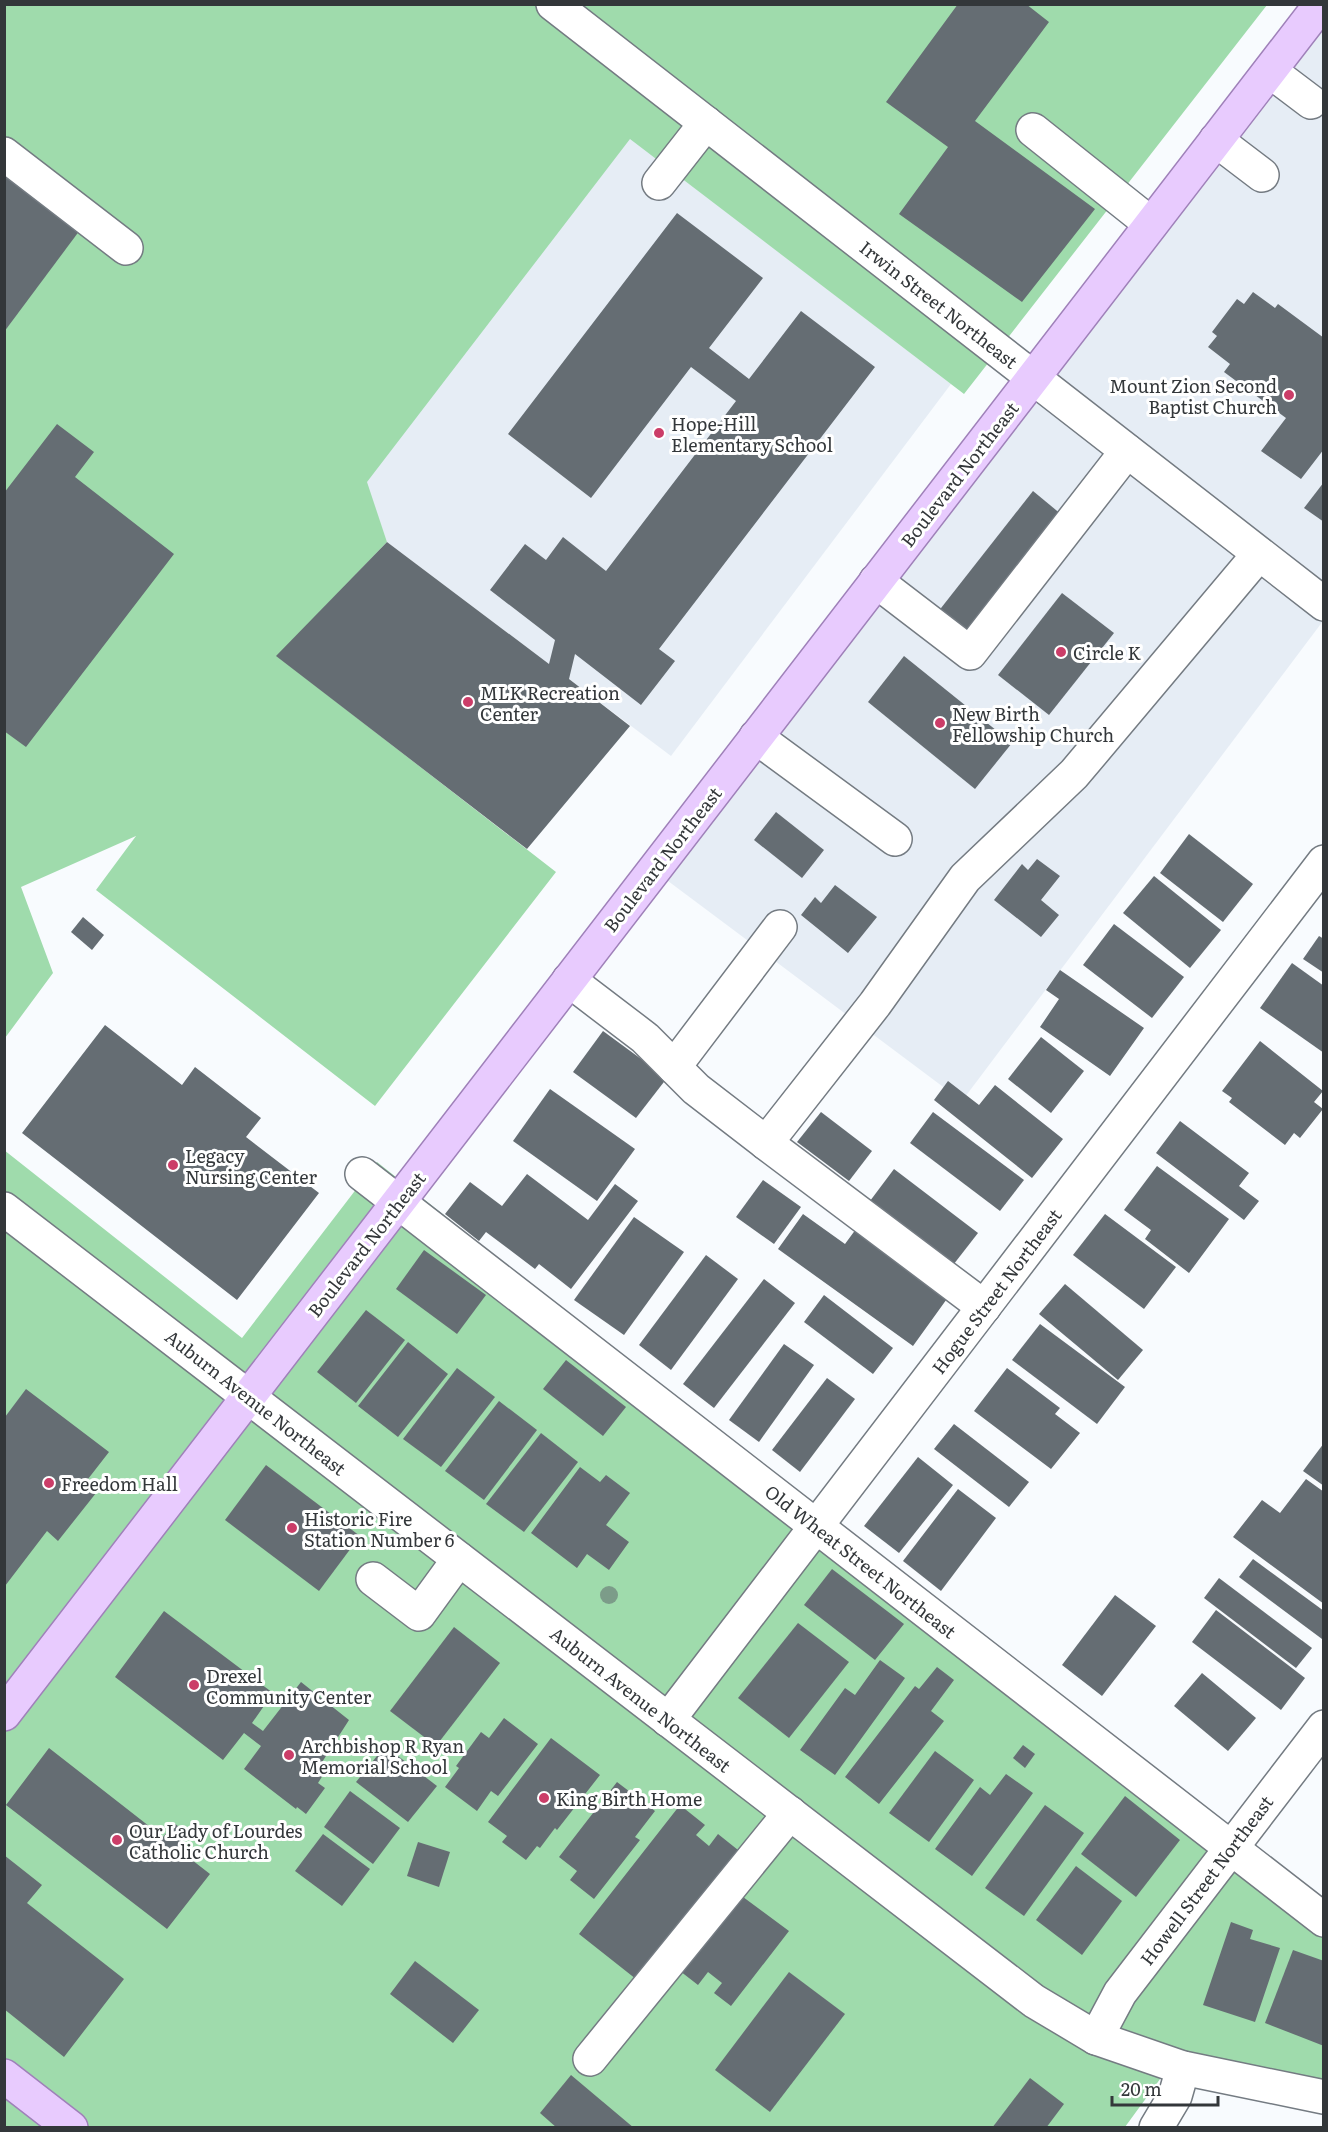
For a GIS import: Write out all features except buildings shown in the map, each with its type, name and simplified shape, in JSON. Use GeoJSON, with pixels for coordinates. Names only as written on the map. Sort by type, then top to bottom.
{"type":"FeatureCollection","features":[{"type":"Feature","properties":{"kind":"main road","name":"Boulevard Northeast"},"geometry":{"type":"LineString","coordinates":[[4,1714],[1321,4]]}},
{"type":"Feature","properties":{"kind":"main road"},"geometry":{"type":"LineString","coordinates":[[4,2076],[71,2127]]}},
{"type":"Feature","properties":{"kind":"street","name":"Irwin Street Northeast"},"geometry":{"type":"LineString","coordinates":[[553,4],[1323,604]]}},
{"type":"Feature","properties":{"kind":"street"},"geometry":{"type":"LineString","coordinates":[[1270,70],[1311,102]]}},
{"type":"Feature","properties":{"kind":"street"},"geometry":{"type":"LineString","coordinates":[[659,183],[706,123]]}},
{"type":"Feature","properties":{"kind":"street"},"geometry":{"type":"LineString","coordinates":[[1033,130],[1152,224]]}},
{"type":"Feature","properties":{"kind":"street"},"geometry":{"type":"LineString","coordinates":[[1216,140],[1262,174]]}},
{"type":"Feature","properties":{"kind":"street"},"geometry":{"type":"LineString","coordinates":[[4,154],[126,248]]}},
{"type":"Feature","properties":{"kind":"street"},"geometry":{"type":"LineString","coordinates":[[876,581],[970,653],[1127,451]]}},
{"type":"Feature","properties":{"kind":"street"},"geometry":{"type":"LineString","coordinates":[[766,1143],[875,1004],[965,878],[1074,774],[1259,554]]}},
{"type":"Feature","properties":{"kind":"street"},"geometry":{"type":"LineString","coordinates":[[756,737],[895,839]]}},
{"type":"Feature","properties":{"kind":"street","name":"Hogue Street Northeast"},"geometry":{"type":"LineString","coordinates":[[669,1720],[1323,862]]}},
{"type":"Feature","properties":{"kind":"street"},"geometry":{"type":"LineString","coordinates":[[674,1067],[780,927]]}},
{"type":"Feature","properties":{"kind":"street"},"geometry":{"type":"LineString","coordinates":[[569,980],[645,1038],[696,1089],[984,1307]]}},
{"type":"Feature","properties":{"kind":"street","name":"Old Wheat Street Northeast"},"geometry":{"type":"LineString","coordinates":[[362,1174],[1323,1920]]}},
{"type":"Feature","properties":{"kind":"street","name":"Auburn Avenue Northeast"},"geometry":{"type":"LineString","coordinates":[[4,1209],[1034,2001],[1096,2038],[1183,2068],[1323,2097]]}},
{"type":"Feature","properties":{"kind":"street"},"geometry":{"type":"LineString","coordinates":[[373,1579],[419,1614],[459,1559]]}},
{"type":"Feature","properties":{"kind":"street","name":"Howell Street Northeast"},"geometry":{"type":"LineString","coordinates":[[1096,2038],[1120,1993],[1323,1727]]}},
{"type":"Feature","properties":{"kind":"street"},"geometry":{"type":"LineString","coordinates":[[590,2059],[790,1814]]}},
{"type":"Feature","properties":{"kind":"street"},"geometry":{"type":"LineString","coordinates":[[1156,2127],[1175,2096],[1183,2068]]}},
{"type":"Feature","properties":{"kind":"shaded area"},"geometry":{"type":"Polygon","coordinates":[[[1323,5],[1323,621],[962,1101],[656,872],[1323,5]]]}},
{"type":"Feature","properties":{"kind":"shaded area","name":"Hope-Hill Elementary School"},"geometry":{"type":"Polygon","coordinates":[[[630,138],[951,384],[671,756],[387,542],[366,482],[630,138]]]}},
{"type":"Feature","properties":{"kind":"green space"},"geometry":{"type":"Polygon","coordinates":[[[5,5],[1267,5],[964,394],[630,139],[367,482],[387,542],[277,656],[556,872],[375,1106],[96,890],[136,836],[21,887],[53,973],[5,1038],[5,5]]]}},
{"type":"Feature","properties":{"kind":"green space"},"geometry":{"type":"Polygon","coordinates":[[[4,1150],[242,1338],[377,1162],[1323,1913],[1323,2090],[1174,2060],[1125,2127],[5,2127],[4,1150]]]}},
{"type":"Feature","properties":{"kind":"place","name":"Mount Zion Second Baptist Church"},"geometry":{"type":"Point","coordinates":[1289,395]}},
{"type":"Feature","properties":{"kind":"place","name":"Hope-Hill Elementary School"},"geometry":{"type":"Point","coordinates":[659,433]}},
{"type":"Feature","properties":{"kind":"place","name":"Circle K"},"geometry":{"type":"Point","coordinates":[1061,652]}},
{"type":"Feature","properties":{"kind":"place","name":"MLK Recreation Center"},"geometry":{"type":"Point","coordinates":[468,702]}},
{"type":"Feature","properties":{"kind":"place","name":"New Birth Fellowship Church"},"geometry":{"type":"Point","coordinates":[940,723]}},
{"type":"Feature","properties":{"kind":"place","name":"Legacy Nursing Center"},"geometry":{"type":"Point","coordinates":[173,1165]}},
{"type":"Feature","properties":{"kind":"place","name":"Freedom Hall"},"geometry":{"type":"Point","coordinates":[49,1483]}},
{"type":"Feature","properties":{"kind":"place","name":"Historic Fire Station Number 6"},"geometry":{"type":"Point","coordinates":[292,1528]}},
{"type":"Feature","properties":{"kind":"place","name":"Drexel Community Center"},"geometry":{"type":"Point","coordinates":[194,1685]}},
{"type":"Feature","properties":{"kind":"place","name":"Archbishop R Ryan Memorial School"},"geometry":{"type":"Point","coordinates":[289,1755]}},
{"type":"Feature","properties":{"kind":"place","name":"King Birth Home"},"geometry":{"type":"Point","coordinates":[544,1798]}},
{"type":"Feature","properties":{"kind":"place","name":"Our Lady of Lourdes Catholic Church"},"geometry":{"type":"Point","coordinates":[117,1840]}}]}
